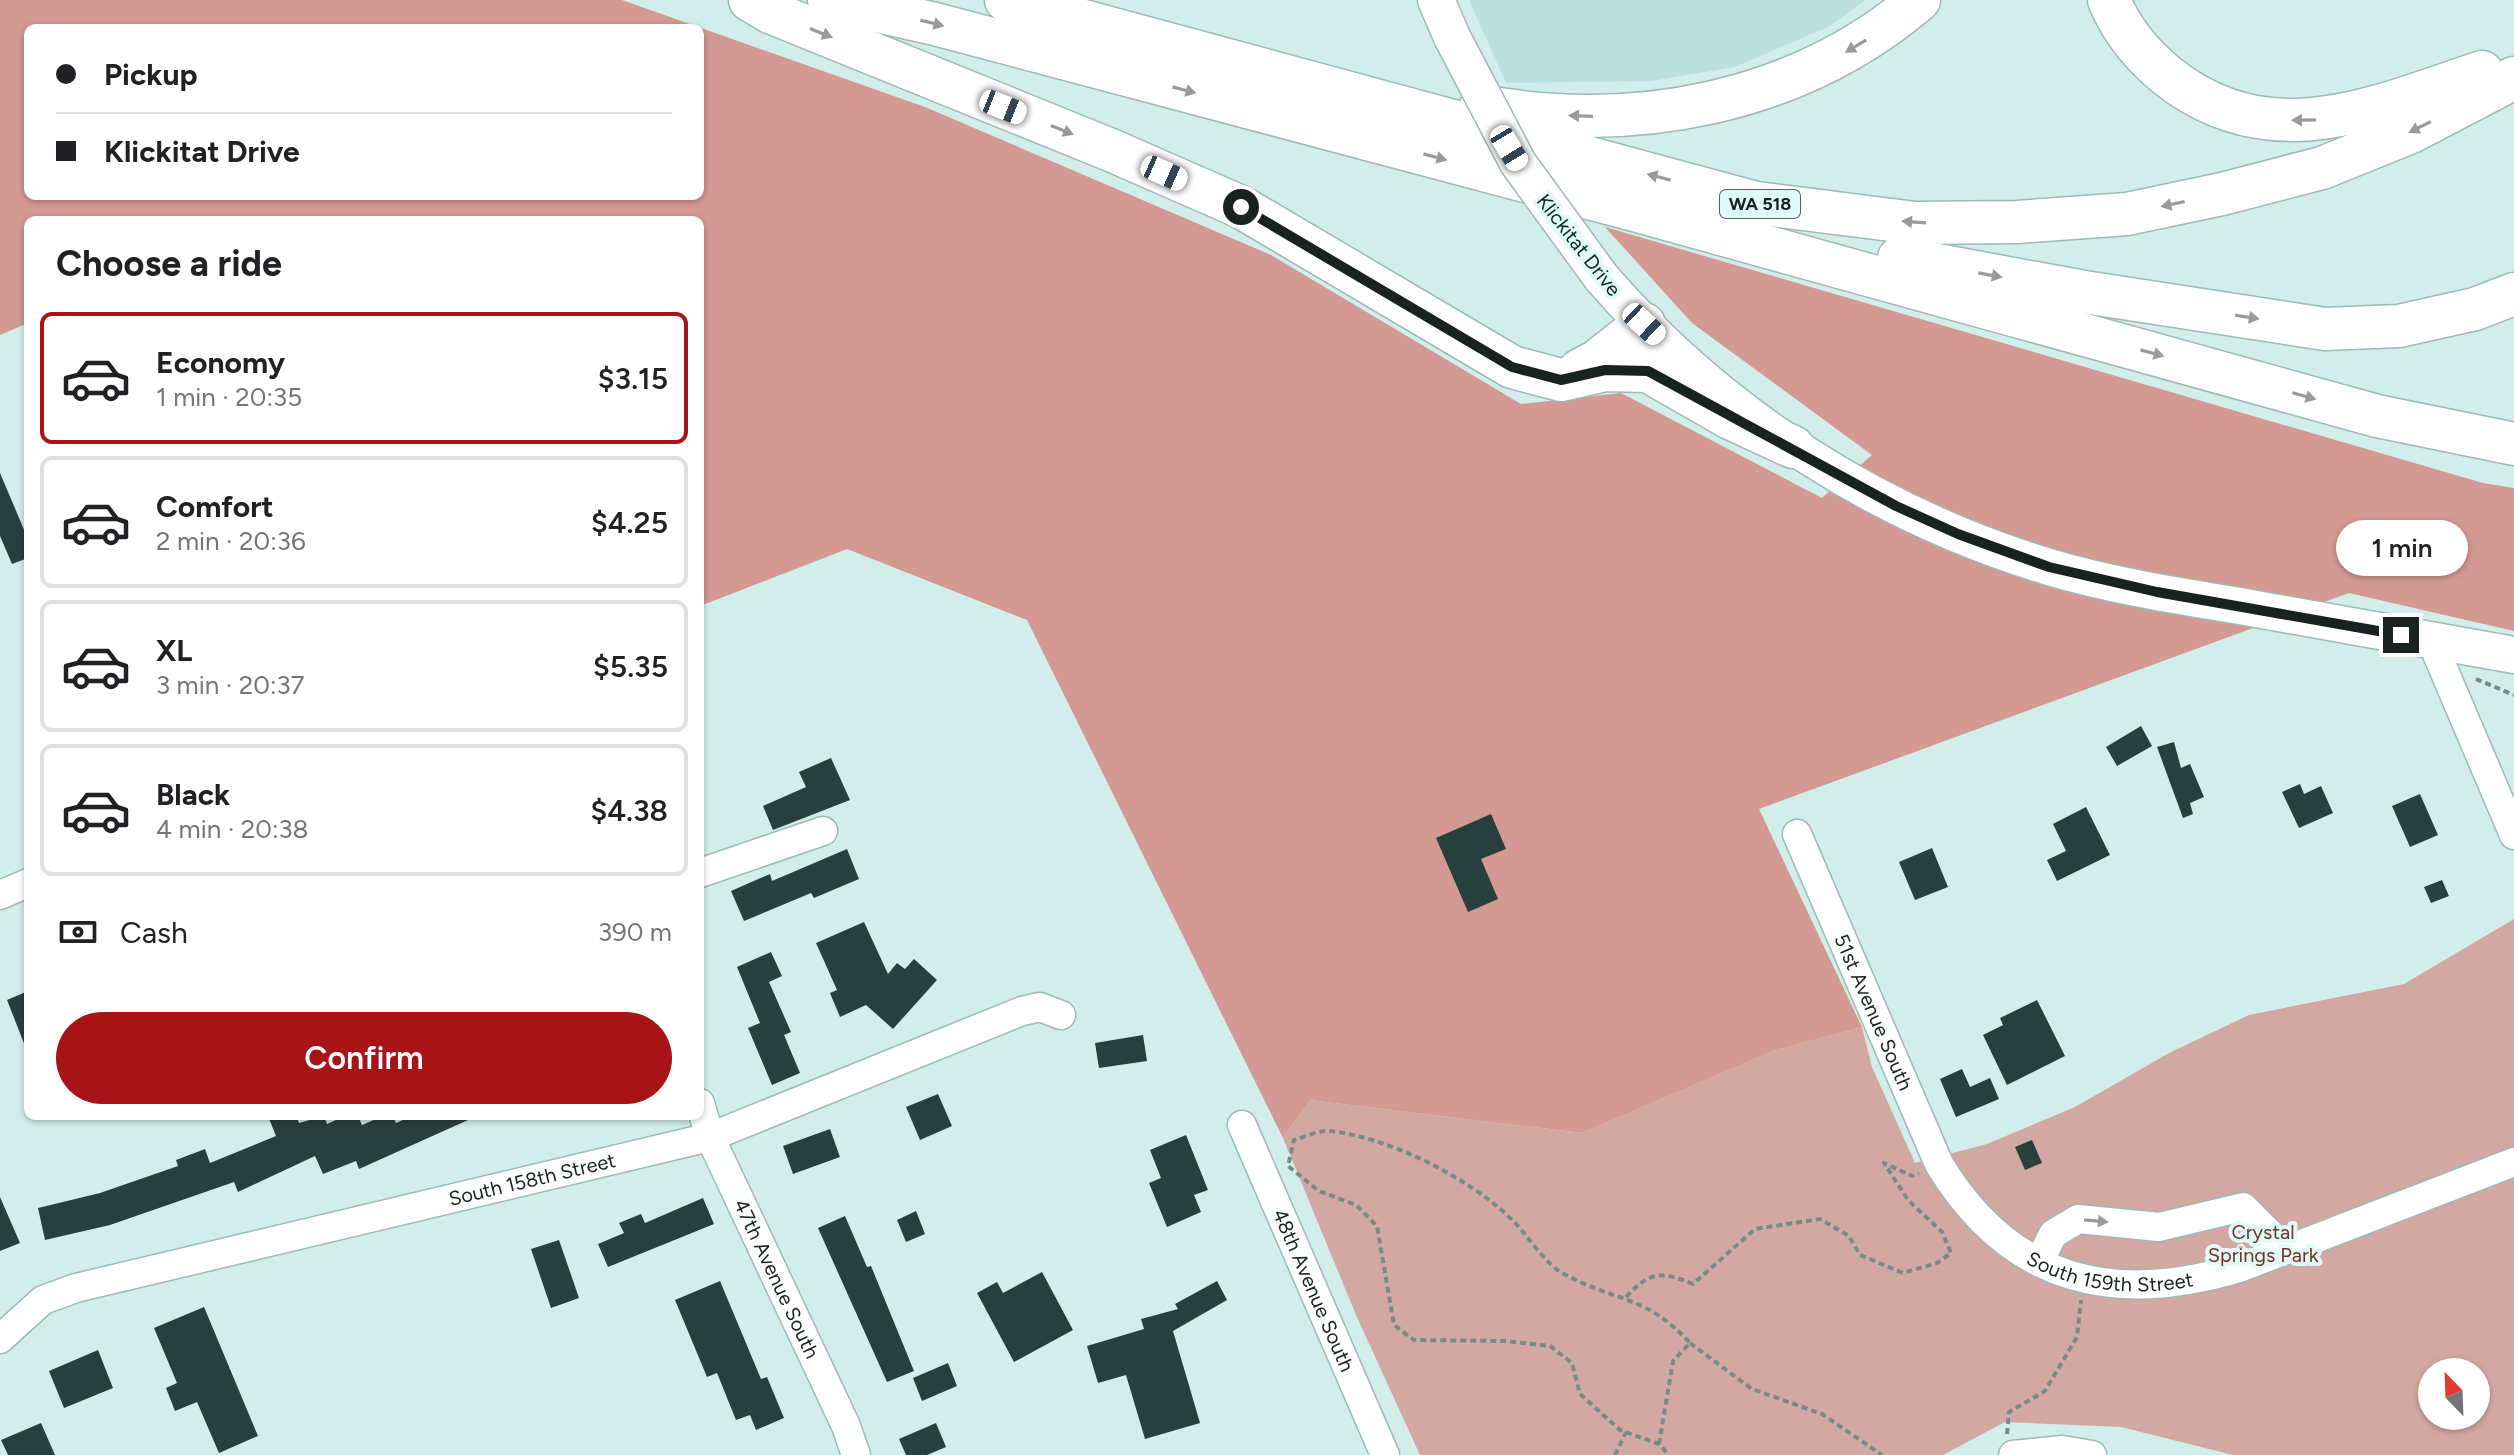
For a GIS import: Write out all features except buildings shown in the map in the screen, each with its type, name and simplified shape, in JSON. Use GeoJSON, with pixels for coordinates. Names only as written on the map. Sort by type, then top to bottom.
{"type":"FeatureCollection","features":[{"type":"Feature","properties":{"kind":"highway"},"geometry":{"type":"LineString","coordinates":[[750,0],[770,12],[1113,151],[1241,207],[1512,367],[1561,380],[1605,370],[1648,371],[1730,418],[1793,447]]}},
{"type":"Feature","properties":{"kind":"highway","name":"WA 518"},"geometry":{"type":"LineString","coordinates":[[829,0],[951,28],[1638,211],[2377,416],[2514,428]]}},
{"type":"Feature","properties":{"kind":"highway","name":"WA 518"},"geometry":{"type":"LineString","coordinates":[[1006,0],[1756,203],[1915,223],[2017,222],[2127,214],[2222,194],[2322,168],[2411,132],[2514,78]]}},
{"type":"Feature","properties":{"kind":"highway"},"geometry":{"type":"LineString","coordinates":[[1021,0],[1426,96],[1526,114],[1611,117],[1687,108],[1758,91],[1827,64],[1887,27],[1919,0]]}},
{"type":"Feature","properties":{"kind":"highway"},"geometry":{"type":"LineString","coordinates":[[2109,0],[2131,40],[2164,74],[2199,99],[2239,115],[2310,121],[2341,117],[2514,64]]}},
{"type":"Feature","properties":{"kind":"highway"},"geometry":{"type":"LineString","coordinates":[[1638,211],[2084,292],[2325,329],[2399,326],[2475,309],[2514,294]]}},
{"type":"Feature","properties":{"kind":"highway"},"geometry":{"type":"LineString","coordinates":[[1561,380],[1597,361],[1644,324]]}},
{"type":"Feature","properties":{"kind":"highway"},"geometry":{"type":"LineString","coordinates":[[2377,416],[2514,444]]}},
{"type":"Feature","properties":{"kind":"main road","name":"Klickitat Drive"},"geometry":{"type":"LineString","coordinates":[[1436,0],[1488,112],[1531,183],[1601,277],[1644,324],[1728,400],[1793,447],[1920,517],[2049,567],[2157,592],[2514,655]]}},
{"type":"Feature","properties":{"kind":"street"},"geometry":{"type":"LineString","coordinates":[[2431,640],[2514,835]]}},
{"type":"Feature","properties":{"kind":"street"},"geometry":{"type":"LineString","coordinates":[[704,872],[823,831]]}},
{"type":"Feature","properties":{"kind":"street","name":"51st Avenue South"},"geometry":{"type":"LineString","coordinates":[[1797,834],[1939,1164],[1954,1189]]}},
{"type":"Feature","properties":{"kind":"street","name":"South 158th Street"},"geometry":{"type":"LineString","coordinates":[[0,1339],[43,1300],[76,1288],[710,1137],[1022,1011],[1040,1007],[1061,1015]]}},
{"type":"Feature","properties":{"kind":"street","name":"47th Avenue South"},"geometry":{"type":"LineString","coordinates":[[704,1117],[710,1137],[846,1426],[856,1455]]}},
{"type":"Feature","properties":{"kind":"street","name":"48th Avenue South"},"geometry":{"type":"LineString","coordinates":[[1242,1125],[1385,1455]]}},
{"type":"Feature","properties":{"kind":"street","name":"South 159th Street"},"geometry":{"type":"LineString","coordinates":[[1954,1189],[1991,1230],[2039,1262],[2083,1278],[2116,1285],[2152,1287],[2197,1281],[2514,1162]]}},
{"type":"Feature","properties":{"kind":"street"},"geometry":{"type":"LineString","coordinates":[[2039,1262],[2053,1234],[2078,1219],[2159,1227],[2243,1207],[2286,1250]]}},
{"type":"Feature","properties":{"kind":"street"},"geometry":{"type":"LineString","coordinates":[[2010,1450],[2062,1450],[2092,1455]]}},
{"type":"Feature","properties":{"kind":"path"},"geometry":{"type":"LineString","coordinates":[[2477,679],[2514,695]]}},
{"type":"Feature","properties":{"kind":"path"},"geometry":{"type":"LineString","coordinates":[[1669,1455],[1659,1444],[1626,1432],[1580,1394],[1572,1363],[1550,1346],[1489,1340],[1414,1340],[1394,1325],[1377,1226],[1356,1205],[1319,1191],[1288,1166],[1294,1140],[1327,1130],[1390,1146],[1429,1161],[1507,1215],[1561,1273],[1626,1297],[1667,1318],[1690,1343],[1752,1389],[1822,1414],[1882,1455]]}},
{"type":"Feature","properties":{"kind":"path"},"geometry":{"type":"LineString","coordinates":[[1626,1297],[1643,1278],[1669,1274],[1693,1284],[1755,1229],[1820,1219],[1849,1236],[1860,1255],[1903,1273],[1937,1263],[1951,1253],[1942,1232],[1908,1200],[1884,1163],[1912,1176],[1939,1164]]}},
{"type":"Feature","properties":{"kind":"path"},"geometry":{"type":"LineString","coordinates":[[2010,1450],[2009,1412],[2045,1391],[2077,1337],[2083,1278]]}},
{"type":"Feature","properties":{"kind":"path"},"geometry":{"type":"LineString","coordinates":[[1659,1444],[1673,1361],[1690,1343]]}},
{"type":"Feature","properties":{"kind":"path"},"geometry":{"type":"LineString","coordinates":[[1615,1455],[1626,1432]]}},
{"type":"Feature","properties":{"kind":"shaded area"},"geometry":{"type":"Polygon","coordinates":[[[0,0],[622,0],[690,24],[24,24],[24,200],[704,200],[704,29],[925,107],[1271,255],[1521,404],[1621,393],[1822,498],[1872,455],[1692,323],[1605,227],[2483,483],[2514,488],[2514,631],[2349,593],[1759,809],[1862,1027],[1773,1051],[1582,1133],[1310,1100],[1283,1138],[1027,620],[847,549],[704,604],[704,216],[24,216],[24,325],[0,335],[0,0]]]}},
{"type":"Feature","properties":{"kind":"shaded area"},"geometry":{"type":"Polygon","coordinates":[[[1469,0],[1866,0],[1830,26],[1735,67],[1651,81],[1506,83],[1469,0]]]}},
{"type":"Feature","properties":{"kind":"green space","name":"Crystal Springs Park"},"geometry":{"type":"Polygon","coordinates":[[[2514,919],[2514,1455],[2233,1455],[2121,1427],[2005,1422],[1943,1455],[1420,1455],[1356,1315],[1283,1138],[1310,1100],[1582,1133],[1773,1051],[1862,1027],[1872,1067],[1915,1163],[1987,1144],[2075,1107],[2169,1053],[2249,1015],[2404,984],[2514,919]]]}},
{"type":"Feature","properties":{"kind":"route"},"geometry":{"type":"LineString","coordinates":[[1241,207],[1512,367],[1561,380],[1605,370],[1628,368],[1648,371],[1730,418],[1793,447],[1872,494],[2003,551],[2090,578],[2401,635]]}}]}
